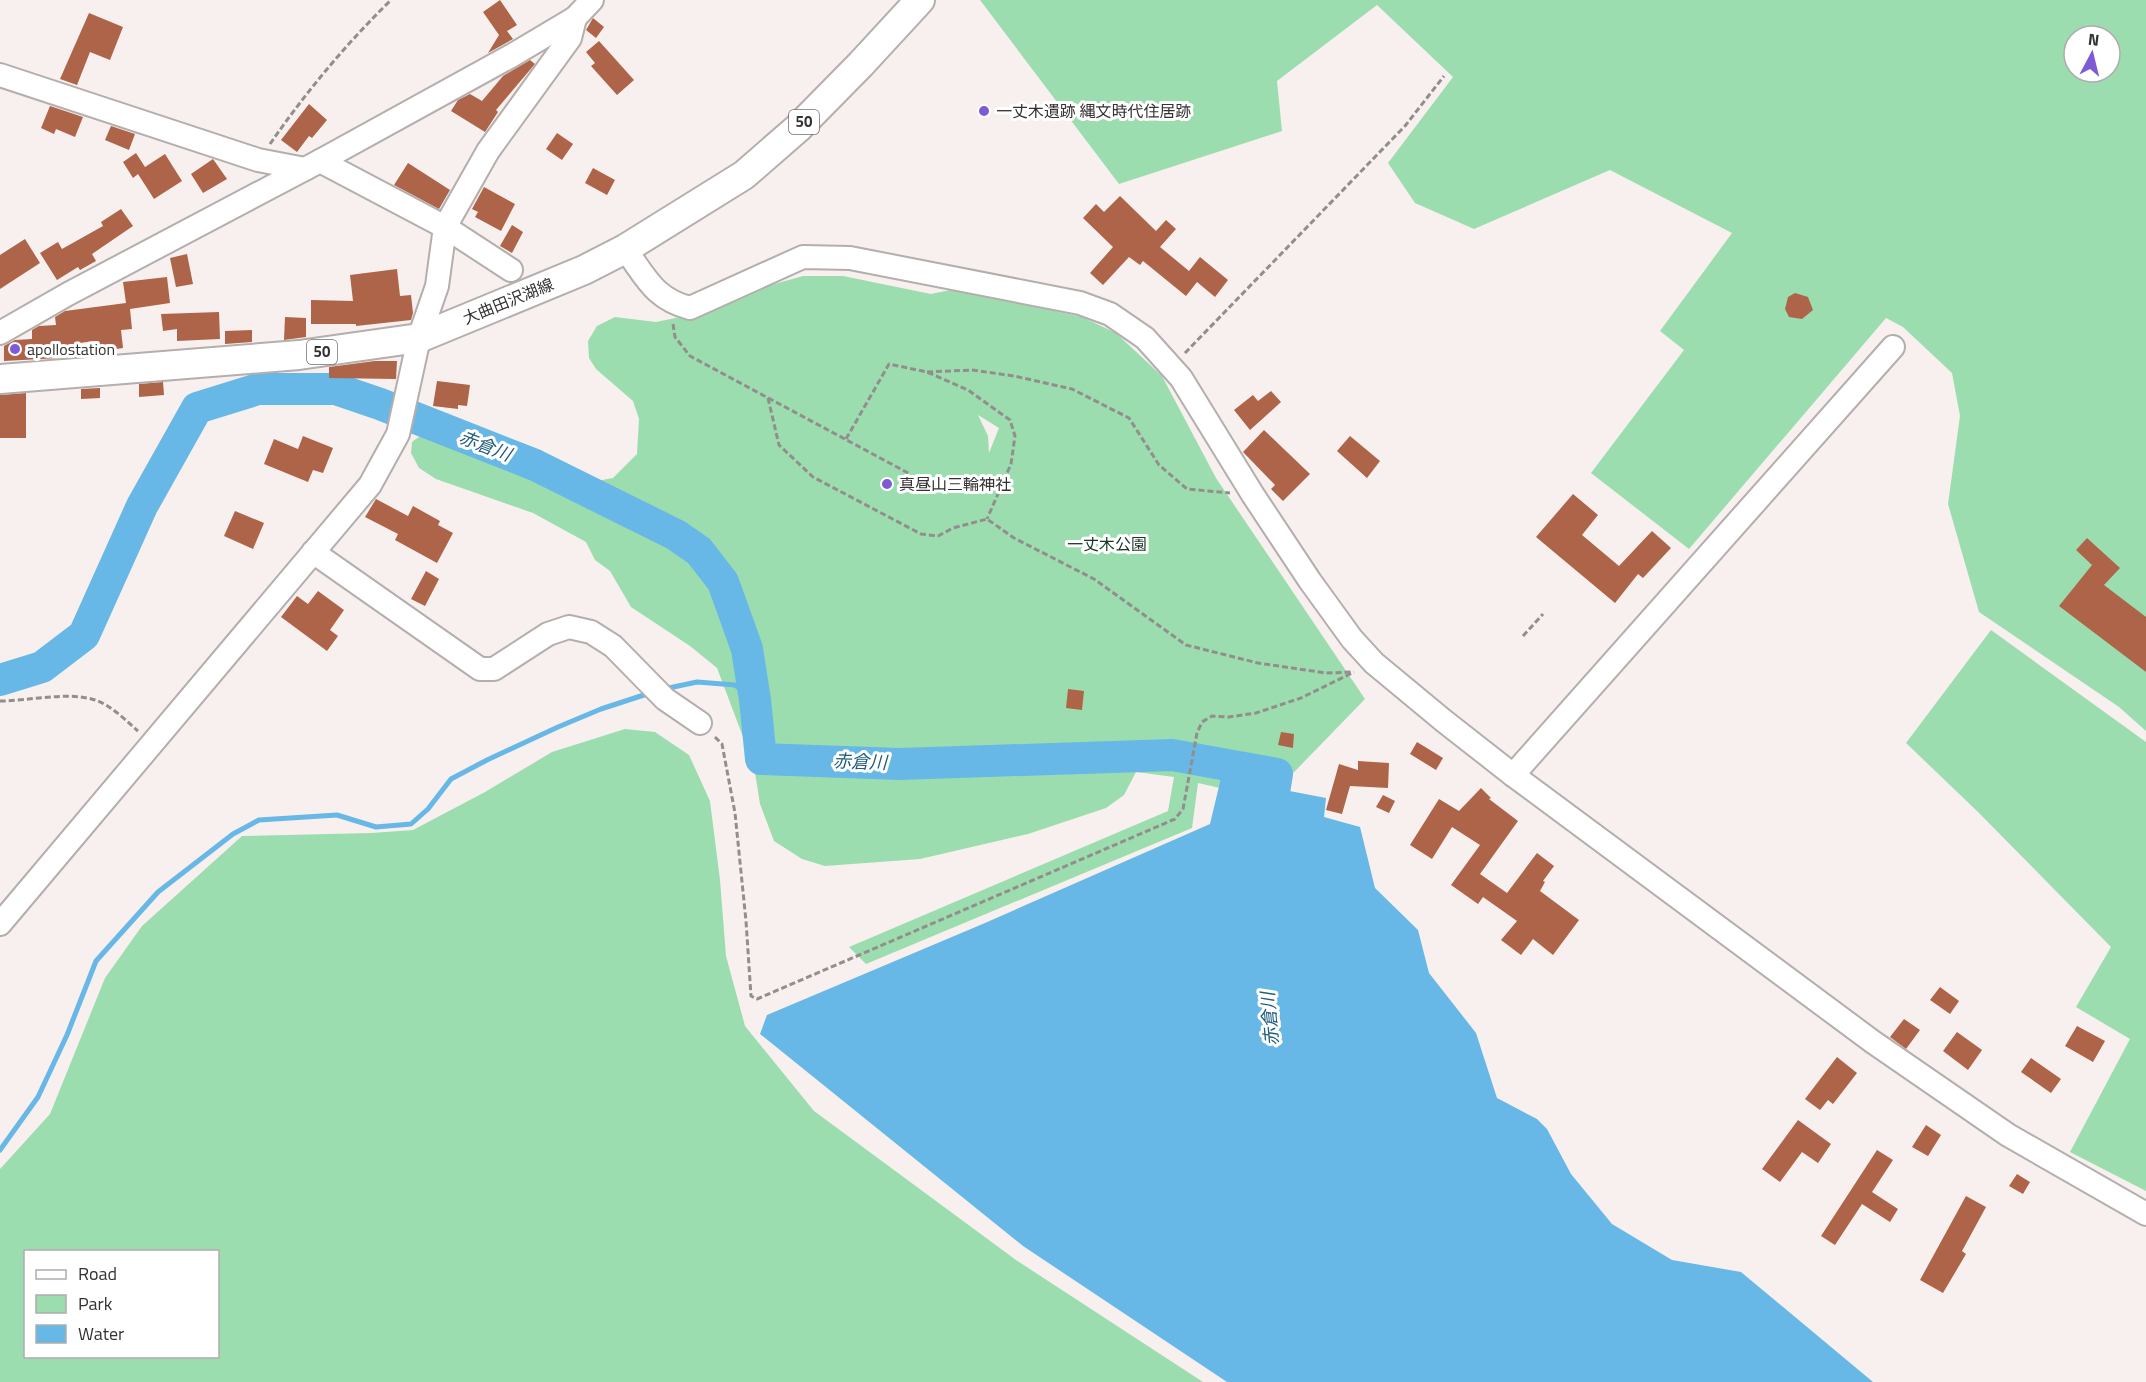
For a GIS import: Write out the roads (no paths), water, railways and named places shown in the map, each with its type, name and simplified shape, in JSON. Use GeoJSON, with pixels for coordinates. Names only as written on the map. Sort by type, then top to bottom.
{"type":"FeatureCollection","features":[{"type":"Feature","properties":{"kind":"main road","name":"大曲田沢湖線"},"geometry":{"type":"LineString","coordinates":[[0,379],[299,355],[419,338],[584,270],[625,249],[744,175],[798,128],[920,0]]}},
{"type":"Feature","properties":{"kind":"street"},"geometry":{"type":"LineString","coordinates":[[0,333],[68,294],[313,165],[511,56],[575,18],[592,0]]}},
{"type":"Feature","properties":{"kind":"street"},"geometry":{"type":"LineString","coordinates":[[0,924],[370,485],[398,434],[419,338],[437,286],[445,227],[488,151],[570,38],[575,18]]}},
{"type":"Feature","properties":{"kind":"street"},"geometry":{"type":"LineString","coordinates":[[0,75],[258,160],[313,165],[445,227],[511,270]]}},
{"type":"Feature","properties":{"kind":"street"},"geometry":{"type":"LineString","coordinates":[[625,249],[659,294],[673,304],[690,308],[803,257],[850,258],[1080,303],[1110,314],[1145,338],[1187,387],[1253,495],[1352,639],[1364,668],[1444,721],[1513,775],[1873,1042],[2008,1136],[2146,1214]]}},
{"type":"Feature","properties":{"kind":"street"},"geometry":{"type":"LineString","coordinates":[[1513,775],[1893,347]]}},
{"type":"Feature","properties":{"kind":"street"},"geometry":{"type":"LineString","coordinates":[[314,552],[480,669],[494,669],[548,634],[569,627],[591,632],[613,646],[665,699],[700,723]]}},
{"type":"Feature","properties":{"kind":"water"},"geometry":{"type":"Polygon","coordinates":[[[1221,778],[1326,798],[1324,817],[1360,827],[1375,888],[1418,930],[1429,973],[1476,1033],[1497,1098],[1537,1119],[1547,1129],[1571,1174],[1612,1224],[1672,1260],[1741,1272],[1873,1382],[1227,1382],[1023,1246],[760,1034],[767,1015],[985,923],[1210,824],[1221,778]]]}},
{"type":"Feature","properties":{"kind":"waterway","name":"赤倉川"},"geometry":{"type":"LineString","coordinates":[[0,680],[42,667],[84,635],[142,506],[197,408],[258,389],[336,389],[535,465],[676,535],[699,551],[723,582],[747,649],[761,759],[899,764],[1172,755],[1277,774],[1268,829]]}},
{"type":"Feature","properties":{"kind":"waterway"},"geometry":{"type":"LineString","coordinates":[[664,689],[697,682],[735,685],[755,700]]}},
{"type":"Feature","properties":{"kind":"waterway"},"geometry":{"type":"LineString","coordinates":[[0,1150],[38,1097],[67,1035],[96,961],[158,892],[233,834],[259,820],[337,815],[376,827],[411,824],[428,809],[451,779],[558,727],[601,709],[650,693]]}},
{"type":"Feature","properties":{"kind":"place","name":"一丈木遺跡 縄文時代住居跡"},"geometry":{"type":"Point","coordinates":[984,111]}},
{"type":"Feature","properties":{"kind":"place","name":"apollostation"},"geometry":{"type":"Point","coordinates":[15,349]}},
{"type":"Feature","properties":{"kind":"place","name":"真昼山三輪神社"},"geometry":{"type":"Point","coordinates":[887,484]}},
{"type":"Feature","properties":{"kind":"park label","name":"一丈木公園"},"geometry":{"type":"Point","coordinates":[1107,544]}}]}
